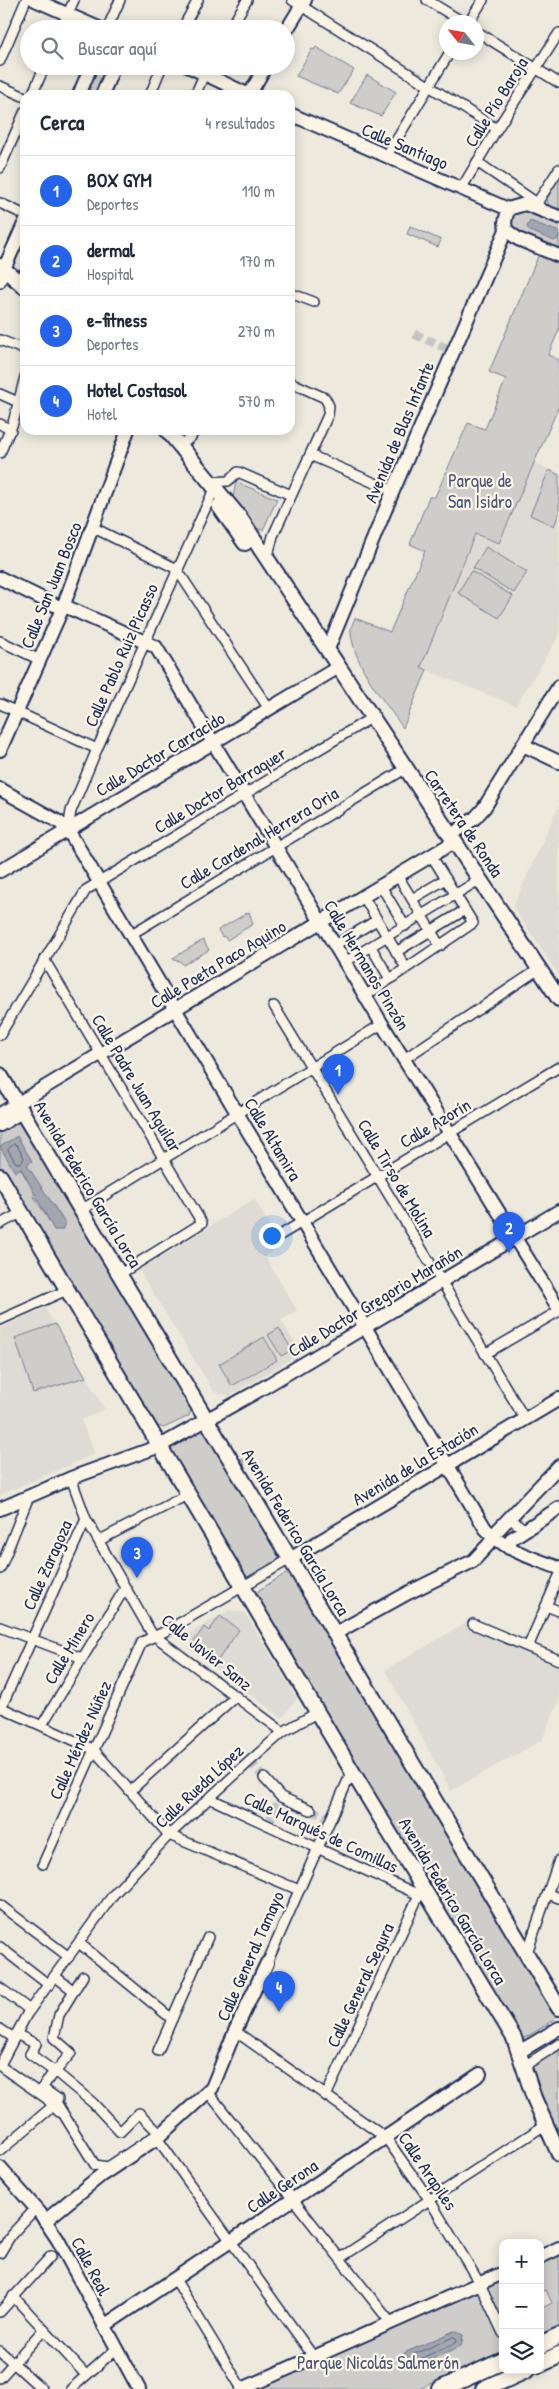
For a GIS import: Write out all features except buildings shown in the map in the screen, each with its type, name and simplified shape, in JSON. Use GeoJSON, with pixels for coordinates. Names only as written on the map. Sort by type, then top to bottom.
{"type":"FeatureCollection","features":[{"type":"Feature","properties":{"kind":"highway"},"geometry":{"type":"LineString","coordinates":[[544,2343],[559,2336]]}},
{"type":"Feature","properties":{"kind":"highway"},"geometry":{"type":"LineString","coordinates":[[544,2362],[559,2356]]}},
{"type":"Feature","properties":{"kind":"highway"},"geometry":{"type":"LineString","coordinates":[[441,2389],[499,2363]]}},
{"type":"Feature","properties":{"kind":"highway"},"geometry":{"type":"LineString","coordinates":[[484,2389],[517,2374]]}},
{"type":"Feature","properties":{"kind":"main road"},"geometry":{"type":"LineString","coordinates":[[1,275],[20,280]]}},
{"type":"Feature","properties":{"kind":"main road"},"geometry":{"type":"LineString","coordinates":[[1,275],[20,293]]}},
{"type":"Feature","properties":{"kind":"main road","name":"Carretera de Ronda"},"geometry":{"type":"LineString","coordinates":[[161,435],[240,518],[328,649],[337,668]]}},
{"type":"Feature","properties":{"kind":"main road","name":"Carretera de Ronda"},"geometry":{"type":"LineString","coordinates":[[172,435],[324,654],[337,668],[559,999]]}},
{"type":"Feature","properties":{"kind":"main road","name":"Avenida Federico García Lorca"},"geometry":{"type":"LineString","coordinates":[[0,1075],[559,2008]]}},
{"type":"Feature","properties":{"kind":"main road","name":"Avenida Federico García Lorca"},"geometry":{"type":"LineString","coordinates":[[0,1176],[244,1586],[423,1893],[514,2038],[545,2124],[559,2154]]}},
{"type":"Feature","properties":{"kind":"street"},"geometry":{"type":"LineString","coordinates":[[0,61],[26,0]]}},
{"type":"Feature","properties":{"kind":"street"},"geometry":{"type":"LineString","coordinates":[[35,0],[81,20]]}},
{"type":"Feature","properties":{"kind":"street"},"geometry":{"type":"LineString","coordinates":[[65,20],[74,0]]}},
{"type":"Feature","properties":{"kind":"street"},"geometry":{"type":"LineString","coordinates":[[111,20],[120,0]]}},
{"type":"Feature","properties":{"kind":"street"},"geometry":{"type":"LineString","coordinates":[[187,20],[198,0]]}},
{"type":"Feature","properties":{"kind":"street"},"geometry":{"type":"LineString","coordinates":[[235,20],[247,0]]}},
{"type":"Feature","properties":{"kind":"street"},"geometry":{"type":"LineString","coordinates":[[427,0],[452,15]]}},
{"type":"Feature","properties":{"kind":"street"},"geometry":{"type":"LineString","coordinates":[[473,15],[483,0]]}},
{"type":"Feature","properties":{"kind":"street"},"geometry":{"type":"LineString","coordinates":[[291,20],[299,2],[497,128]]}},
{"type":"Feature","properties":{"kind":"street","name":"Calle Pío Baroja"},"geometry":{"type":"LineString","coordinates":[[461,189],[497,128],[559,33]]}},
{"type":"Feature","properties":{"kind":"street"},"geometry":{"type":"LineString","coordinates":[[484,36],[559,83]]}},
{"type":"Feature","properties":{"kind":"street"},"geometry":{"type":"LineString","coordinates":[[386,157],[445,60]]}},
{"type":"Feature","properties":{"kind":"street"},"geometry":{"type":"LineString","coordinates":[[34,90],[40,75]]}},
{"type":"Feature","properties":{"kind":"street"},"geometry":{"type":"LineString","coordinates":[[81,90],[87,75]]}},
{"type":"Feature","properties":{"kind":"street"},"geometry":{"type":"LineString","coordinates":[[104,90],[110,75]]}},
{"type":"Feature","properties":{"kind":"street"},"geometry":{"type":"LineString","coordinates":[[152,90],[158,75]]}},
{"type":"Feature","properties":{"kind":"street"},"geometry":{"type":"LineString","coordinates":[[197,90],[204,75]]}},
{"type":"Feature","properties":{"kind":"street"},"geometry":{"type":"LineString","coordinates":[[215,75],[240,90]]}},
{"type":"Feature","properties":{"kind":"street"},"geometry":{"type":"LineString","coordinates":[[252,90],[261,75]]}},
{"type":"Feature","properties":{"kind":"street"},"geometry":{"type":"LineString","coordinates":[[0,86],[20,95]]}},
{"type":"Feature","properties":{"kind":"street","name":"Calle Santiago"},"geometry":{"type":"LineString","coordinates":[[295,116],[508,209]]}},
{"type":"Feature","properties":{"kind":"street"},"geometry":{"type":"LineString","coordinates":[[0,168],[20,122]]}},
{"type":"Feature","properties":{"kind":"street"},"geometry":{"type":"LineString","coordinates":[[477,162],[540,207],[559,217]]}},
{"type":"Feature","properties":{"kind":"street"},"geometry":{"type":"LineString","coordinates":[[540,207],[559,169]]}},
{"type":"Feature","properties":{"kind":"street"},"geometry":{"type":"LineString","coordinates":[[0,203],[20,213]]}},
{"type":"Feature","properties":{"kind":"street"},"geometry":{"type":"LineString","coordinates":[[508,209],[525,204],[540,207]]}},
{"type":"Feature","properties":{"kind":"street","name":"Avenida de Blas Infante"},"geometry":{"type":"LineString","coordinates":[[328,649],[393,491],[506,230],[504,222],[508,209]]}},
{"type":"Feature","properties":{"kind":"street"},"geometry":{"type":"LineString","coordinates":[[506,230],[518,239],[559,256]]}},
{"type":"Feature","properties":{"kind":"street"},"geometry":{"type":"LineString","coordinates":[[1,275],[20,233]]}},
{"type":"Feature","properties":{"kind":"street"},"geometry":{"type":"LineString","coordinates":[[295,295],[314,302]]}},
{"type":"Feature","properties":{"kind":"street"},"geometry":{"type":"LineString","coordinates":[[0,342],[20,348]]}},
{"type":"Feature","properties":{"kind":"street"},"geometry":{"type":"LineString","coordinates":[[267,559],[272,536],[328,415],[328,406],[325,398],[295,384]]}},
{"type":"Feature","properties":{"kind":"street"},"geometry":{"type":"LineString","coordinates":[[0,394],[18,402]]}},
{"type":"Feature","properties":{"kind":"street"},"geometry":{"type":"LineString","coordinates":[[0,453],[11,430],[20,395]]}},
{"type":"Feature","properties":{"kind":"street"},"geometry":{"type":"LineString","coordinates":[[0,424],[11,430]]}},
{"type":"Feature","properties":{"kind":"street","name":"Calle San Juan Bosco"},"geometry":{"type":"LineString","coordinates":[[0,750],[63,607],[126,435]]}},
{"type":"Feature","properties":{"kind":"street"},"geometry":{"type":"LineString","coordinates":[[181,445],[192,435]]}},
{"type":"Feature","properties":{"kind":"street"},"geometry":{"type":"LineString","coordinates":[[310,455],[393,491]]}},
{"type":"Feature","properties":{"kind":"street"},"geometry":{"type":"LineString","coordinates":[[211,489],[228,481],[238,472],[291,495]]}},
{"type":"Feature","properties":{"kind":"street","name":"Calle Pablo Ruiz Picasso"},"geometry":{"type":"LineString","coordinates":[[68,830],[71,811],[97,749],[178,571],[211,489]]}},
{"type":"Feature","properties":{"kind":"street"},"geometry":{"type":"LineString","coordinates":[[92,527],[173,566],[178,571],[269,709]]}},
{"type":"Feature","properties":{"kind":"street","name":"Calle Hermanos Pinzón"},"geometry":{"type":"LineString","coordinates":[[0,578],[156,647],[382,1024],[559,1310]]}},
{"type":"Feature","properties":{"kind":"street"},"geometry":{"type":"LineString","coordinates":[[0,641],[40,660]]}},
{"type":"Feature","properties":{"kind":"street","name":"Calle Doctor Carracido"},"geometry":{"type":"LineString","coordinates":[[0,871],[337,668]]}},
{"type":"Feature","properties":{"kind":"street","name":"Calle Poeta Paco Aquino"},"geometry":{"type":"LineString","coordinates":[[0,1125],[20,1108],[101,1055],[398,876],[452,839],[484,808],[559,686]]}},
{"type":"Feature","properties":{"kind":"street"},"geometry":{"type":"LineString","coordinates":[[0,704],[97,749]]}},
{"type":"Feature","properties":{"kind":"street","name":"Calle Doctor Barraquer"},"geometry":{"type":"LineString","coordinates":[[44,959],[86,890],[371,718]]}},
{"type":"Feature","properties":{"kind":"street"},"geometry":{"type":"LineString","coordinates":[[523,746],[559,762]]}},
{"type":"Feature","properties":{"kind":"street","name":"Calle Cardenal Herrera Oria"},"geometry":{"type":"LineString","coordinates":[[130,934],[405,769]]}},
{"type":"Feature","properties":{"kind":"street"},"geometry":{"type":"LineString","coordinates":[[0,789],[59,822],[68,830]]}},
{"type":"Feature","properties":{"kind":"street","name":"Calle Altamira"},"geometry":{"type":"LineString","coordinates":[[68,830],[492,1537]]}},
{"type":"Feature","properties":{"kind":"street"},"geometry":{"type":"LineString","coordinates":[[365,996],[473,923],[431,855]]}},
{"type":"Feature","properties":{"kind":"street"},"geometry":{"type":"LineString","coordinates":[[398,876],[440,946]]}},
{"type":"Feature","properties":{"kind":"street"},"geometry":{"type":"LineString","coordinates":[[412,899],[446,879]]}},
{"type":"Feature","properties":{"kind":"street"},"geometry":{"type":"LineString","coordinates":[[345,962],[479,880]]}},
{"type":"Feature","properties":{"kind":"street"},"geometry":{"type":"LineString","coordinates":[[381,886],[405,926]]}},
{"type":"Feature","properties":{"kind":"street"},"geometry":{"type":"LineString","coordinates":[[363,896],[406,968]]}},
{"type":"Feature","properties":{"kind":"street"},"geometry":{"type":"LineString","coordinates":[[397,953],[465,910]]}},
{"type":"Feature","properties":{"kind":"street"},"geometry":{"type":"LineString","coordinates":[[335,946],[377,920]]}},
{"type":"Feature","properties":{"kind":"street"},"geometry":{"type":"LineString","coordinates":[[371,947],[390,979]]}},
{"type":"Feature","properties":{"kind":"street"},"geometry":{"type":"LineString","coordinates":[[0,1035],[44,959]]}},
{"type":"Feature","properties":{"kind":"street","name":"Calle Padre Juan Aguilar"},"geometry":{"type":"LineString","coordinates":[[44,959],[202,1224],[120,1274]]}},
{"type":"Feature","properties":{"kind":"street"},"geometry":{"type":"LineString","coordinates":[[404,1059],[539,969]]}},
{"type":"Feature","properties":{"kind":"street","name":"Calle Tirso de Molina"},"geometry":{"type":"LineString","coordinates":[[274,1006],[525,1419]]}},
{"type":"Feature","properties":{"kind":"street"},"geometry":{"type":"LineString","coordinates":[[81,1210],[382,1024]]}},
{"type":"Feature","properties":{"kind":"street","name":"Calle Azorín"},"geometry":{"type":"LineString","coordinates":[[277,1237],[559,1067]]}},
{"type":"Feature","properties":{"kind":"street","name":"Calle Poeta Paco Aquino"},"geometry":{"type":"LineString","coordinates":[[0,1114],[20,1108]]}},
{"type":"Feature","properties":{"kind":"street"},"geometry":{"type":"LineString","coordinates":[[0,1224],[21,1212]]}},
{"type":"Feature","properties":{"kind":"street","name":"Calle Doctor Gregorio Marañón"},"geometry":{"type":"LineString","coordinates":[[0,1509],[71,1478],[160,1446],[365,1328],[514,1237],[559,1212]]}},
{"type":"Feature","properties":{"kind":"street"},"geometry":{"type":"LineString","coordinates":[[0,1320],[68,1290]]}},
{"type":"Feature","properties":{"kind":"street"},"geometry":{"type":"LineString","coordinates":[[485,1354],[559,1310]]}},
{"type":"Feature","properties":{"kind":"street","name":"Avenida de la Estación"},"geometry":{"type":"LineString","coordinates":[[290,1559],[559,1399]]}},
{"type":"Feature","properties":{"kind":"street"},"geometry":{"type":"LineString","coordinates":[[334,1634],[408,1593],[473,1561],[490,1544],[492,1537],[509,1518],[559,1466]]}},
{"type":"Feature","properties":{"kind":"street","name":"Calle Javier Sanz"},"geometry":{"type":"LineString","coordinates":[[71,1478],[86,1519],[100,1540],[125,1588],[156,1636],[283,1732]]}},
{"type":"Feature","properties":{"kind":"street"},"geometry":{"type":"LineString","coordinates":[[100,1540],[189,1494]]}},
{"type":"Feature","properties":{"kind":"street"},"geometry":{"type":"LineString","coordinates":[[0,1569],[29,1496]]}},
{"type":"Feature","properties":{"kind":"street"},"geometry":{"type":"LineString","coordinates":[[509,1548],[511,1539],[559,1508]]}},
{"type":"Feature","properties":{"kind":"street"},"geometry":{"type":"LineString","coordinates":[[509,1518],[524,1529]]}},
{"type":"Feature","properties":{"kind":"street","name":"Calle Zaragoza"},"geometry":{"type":"LineString","coordinates":[[1,1708],[86,1519]]}},
{"type":"Feature","properties":{"kind":"street"},"geometry":{"type":"LineString","coordinates":[[492,1537],[509,1548],[559,1568]]}},
{"type":"Feature","properties":{"kind":"street","name":"Calle Méndez Núñez"},"geometry":{"type":"LineString","coordinates":[[43,1864],[92,1749],[142,1642],[166,1631],[290,1559]]}},
{"type":"Feature","properties":{"kind":"street"},"geometry":{"type":"LineString","coordinates":[[528,1647],[559,1576]]}},
{"type":"Feature","properties":{"kind":"street","name":"Calle Minero"},"geometry":{"type":"LineString","coordinates":[[42,1725],[125,1588]]}},
{"type":"Feature","properties":{"kind":"street"},"geometry":{"type":"LineString","coordinates":[[546,1606],[559,1611]]}},
{"type":"Feature","properties":{"kind":"street"},"geometry":{"type":"LineString","coordinates":[[473,1624],[559,1660]]}},
{"type":"Feature","properties":{"kind":"street"},"geometry":{"type":"LineString","coordinates":[[0,1627],[82,1658]]}},
{"type":"Feature","properties":{"kind":"street"},"geometry":{"type":"LineString","coordinates":[[166,1631],[169,1647]]}},
{"type":"Feature","properties":{"kind":"street"},"geometry":{"type":"LineString","coordinates":[[130,1791],[236,1696]]}},
{"type":"Feature","properties":{"kind":"street"},"geometry":{"type":"LineString","coordinates":[[1,1708],[92,1749],[169,1835],[299,1890]]}},
{"type":"Feature","properties":{"kind":"street","name":"Calle Rueda López"},"geometry":{"type":"LineString","coordinates":[[0,2066],[30,2010],[56,1977],[112,1895],[169,1835],[283,1732],[318,1712]]}},
{"type":"Feature","properties":{"kind":"street","name":"Calle General Tamayo"},"geometry":{"type":"LineString","coordinates":[[45,2221],[100,2176],[157,2138],[212,2088],[235,2031],[352,1770]]}},
{"type":"Feature","properties":{"kind":"street"},"geometry":{"type":"LineString","coordinates":[[264,1778],[281,1797],[311,1810]]}},
{"type":"Feature","properties":{"kind":"street","name":"Calle Marqués de Comillas"},"geometry":{"type":"LineString","coordinates":[[209,1798],[317,1849],[423,1893]]}},
{"type":"Feature","properties":{"kind":"street"},"geometry":{"type":"LineString","coordinates":[[527,1953],[559,1860]]}},
{"type":"Feature","properties":{"kind":"street","name":"Calle General Segura"},"geometry":{"type":"LineString","coordinates":[[326,2096],[423,1893]]}},
{"type":"Feature","properties":{"kind":"street"},"geometry":{"type":"LineString","coordinates":[[548,1894],[559,1898]]}},
{"type":"Feature","properties":{"kind":"street"},"geometry":{"type":"LineString","coordinates":[[0,1905],[69,1957]]}},
{"type":"Feature","properties":{"kind":"street"},"geometry":{"type":"LineString","coordinates":[[158,2051],[208,1937]]}},
{"type":"Feature","properties":{"kind":"street"},"geometry":{"type":"LineString","coordinates":[[79,1943],[172,2019]]}},
{"type":"Feature","properties":{"kind":"street"},"geometry":{"type":"LineString","coordinates":[[0,1947],[49,1985]]}},
{"type":"Feature","properties":{"kind":"street"},"geometry":{"type":"LineString","coordinates":[[0,2029],[36,2044],[30,2054],[55,2072],[92,2102],[120,2132],[139,2113],[159,2133],[108,2167],[95,2165],[56,2102],[58,2099],[45,2090],[43,2092],[40,2091],[55,2072],[71,2053],[54,2038],[60,2015],[83,1976]]}},
{"type":"Feature","properties":{"kind":"street"},"geometry":{"type":"LineString","coordinates":[[56,1977],[74,1991]]}},
{"type":"Feature","properties":{"kind":"street"},"geometry":{"type":"LineString","coordinates":[[0,1988],[30,2010]]}},
{"type":"Feature","properties":{"kind":"street"},"geometry":{"type":"LineString","coordinates":[[521,2059],[559,2028]]}},
{"type":"Feature","properties":{"kind":"street","name":"Calle Arapiles"},"geometry":{"type":"LineString","coordinates":[[235,2031],[386,2138],[429,2199],[480,2284],[501,2329]]}},
{"type":"Feature","properties":{"kind":"street"},"geometry":{"type":"LineString","coordinates":[[521,2059],[559,2044]]}},
{"type":"Feature","properties":{"kind":"street"},"geometry":{"type":"LineString","coordinates":[[0,2066],[46,2098],[67,2120],[100,2176]]}},
{"type":"Feature","properties":{"kind":"street","name":"Calle Gerona"},"geometry":{"type":"LineString","coordinates":[[104,2326],[480,2074]]}},
{"type":"Feature","properties":{"kind":"street"},"geometry":{"type":"LineString","coordinates":[[208,2092],[391,2323]]}},
{"type":"Feature","properties":{"kind":"street"},"geometry":{"type":"LineString","coordinates":[[0,2151],[53,2106]]}},
{"type":"Feature","properties":{"kind":"street"},"geometry":{"type":"LineString","coordinates":[[340,2258],[545,2124]]}},
{"type":"Feature","properties":{"kind":"street"},"geometry":{"type":"LineString","coordinates":[[157,2138],[313,2356]]}},
{"type":"Feature","properties":{"kind":"street","name":"Calle Real"},"geometry":{"type":"LineString","coordinates":[[0,2168],[36,2208],[45,2221],[139,2389]]}},
{"type":"Feature","properties":{"kind":"street"},"geometry":{"type":"LineString","coordinates":[[1,2250],[36,2208]]}},
{"type":"Feature","properties":{"kind":"street"},"geometry":{"type":"LineString","coordinates":[[544,2255],[559,2248]]}},
{"type":"Feature","properties":{"kind":"street"},"geometry":{"type":"LineString","coordinates":[[1,2307],[51,2256]]}},
{"type":"Feature","properties":{"kind":"street"},"geometry":{"type":"LineString","coordinates":[[176,2279],[242,2389],[499,2275]]}},
{"type":"Feature","properties":{"kind":"street"},"geometry":{"type":"LineString","coordinates":[[13,2296],[86,2375]]}},
{"type":"Feature","properties":{"kind":"street"},"geometry":{"type":"LineString","coordinates":[[0,2378],[44,2330]]}},
{"type":"Feature","properties":{"kind":"street"},"geometry":{"type":"LineString","coordinates":[[70,2389],[116,2348]]}},
{"type":"Feature","properties":{"kind":"street"},"geometry":{"type":"LineString","coordinates":[[0,2351],[42,2389]]}},
{"type":"Feature","properties":{"kind":"shaded area"},"geometry":{"type":"Polygon","coordinates":[[[534,463],[559,473],[559,636],[516,706],[421,668],[476,533],[499,543],[534,463]]]}},
{"type":"Feature","properties":{"kind":"shaded area"},"geometry":{"type":"Polygon","coordinates":[[[559,805],[559,975],[513,907],[559,805]]]}},
{"type":"Feature","properties":{"kind":"shaded area"},"geometry":{"type":"Polygon","coordinates":[[[254,1199],[282,1246],[265,1256],[297,1311],[281,1320],[301,1353],[229,1396],[214,1392],[139,1270],[254,1199]]]}},
{"type":"Feature","properties":{"kind":"shaded area"},"geometry":{"type":"Polygon","coordinates":[[[45,1308],[105,1409],[81,1420],[95,1454],[0,1495],[0,1328],[45,1308]]]}},
{"type":"Feature","properties":{"kind":"shaded area"},"geometry":{"type":"Polygon","coordinates":[[[230,1610],[245,1613],[297,1698],[282,1718],[189,1649],[190,1633],[230,1610]]]}},
{"type":"Feature","properties":{"kind":"shaded area"},"geometry":{"type":"Polygon","coordinates":[[[466,1623],[508,1646],[559,1667],[559,1701],[542,1740],[451,1791],[385,1670],[466,1623]]]}},
{"type":"Feature","properties":{"kind":"green space"},"geometry":{"type":"Polygon","coordinates":[[[316,47],[354,70],[338,94],[296,76],[312,49],[314,50],[316,47]]]}},
{"type":"Feature","properties":{"kind":"green space"},"geometry":{"type":"Polygon","coordinates":[[[94,75],[106,75],[100,90],[88,90],[94,75]]]}},
{"type":"Feature","properties":{"kind":"green space"},"geometry":{"type":"Polygon","coordinates":[[[367,75],[396,92],[381,116],[350,103],[367,75]]]}},
{"type":"Feature","properties":{"kind":"green space"},"geometry":{"type":"Polygon","coordinates":[[[559,177],[559,214],[549,207],[547,199],[559,177]]]}},
{"type":"Feature","properties":{"kind":"green space"},"geometry":{"type":"Polygon","coordinates":[[[523,211],[559,225],[559,250],[513,229],[511,223],[513,217],[523,211]]]}},
{"type":"Feature","properties":{"kind":"green space"},"geometry":{"type":"Polygon","coordinates":[[[410,226],[441,240],[438,247],[407,234],[410,226]]]}},
{"type":"Feature","properties":{"kind":"green space","name":"Parque de San Isidro"},"geometry":{"type":"Polygon","coordinates":[[[539,254],[559,261],[559,330],[548,355],[559,360],[559,406],[499,543],[475,534],[421,667],[427,670],[403,728],[364,671],[354,646],[351,627],[355,618],[390,632],[425,551],[410,544],[429,497],[435,497],[468,423],[485,429],[506,379],[489,372],[539,254]]]}},
{"type":"Feature","properties":{"kind":"green space"},"geometry":{"type":"Polygon","coordinates":[[[549,470],[559,475],[559,514],[554,526],[530,515],[549,470]]]}},
{"type":"Feature","properties":{"kind":"green space"},"geometry":{"type":"Polygon","coordinates":[[[236,482],[277,499],[263,530],[257,529],[233,497],[236,482]]]}},
{"type":"Feature","properties":{"kind":"green space"},"geometry":{"type":"Polygon","coordinates":[[[486,547],[527,572],[514,593],[473,568],[486,547]]]}},
{"type":"Feature","properties":{"kind":"green space"},"geometry":{"type":"Polygon","coordinates":[[[471,571],[513,596],[499,618],[458,593],[471,571]]]}},
{"type":"Feature","properties":{"kind":"green space"},"geometry":{"type":"Polygon","coordinates":[[[249,912],[253,924],[227,940],[224,936],[222,937],[218,930],[249,912]]]}},
{"type":"Feature","properties":{"kind":"green space"},"geometry":{"type":"Polygon","coordinates":[[[203,940],[209,950],[183,965],[180,961],[174,960],[173,958],[203,940]]]}},
{"type":"Feature","properties":{"kind":"green space"},"geometry":{"type":"Polygon","coordinates":[[[18,1120],[192,1407],[189,1416],[164,1428],[154,1425],[0,1168],[0,1127],[18,1120]],[[32,1161],[20,1168],[35,1193],[33,1195],[55,1230],[65,1224],[26,1165],[32,1161]]]}},
{"type":"Feature","properties":{"kind":"green space"},"geometry":{"type":"Polygon","coordinates":[[[55,1324],[86,1377],[33,1393],[15,1338],[55,1324]]]}},
{"type":"Feature","properties":{"kind":"green space"},"geometry":{"type":"Polygon","coordinates":[[[279,1328],[292,1350],[281,1356],[268,1335],[279,1328]]]}},
{"type":"Feature","properties":{"kind":"green space"},"geometry":{"type":"Polygon","coordinates":[[[264,1337],[277,1360],[232,1386],[219,1364],[264,1337]]]}},
{"type":"Feature","properties":{"kind":"green space"},"geometry":{"type":"Polygon","coordinates":[[[201,1430],[207,1433],[224,1459],[243,1459],[254,1509],[281,1555],[276,1563],[251,1578],[245,1577],[171,1452],[171,1447],[201,1430]]]}},
{"type":"Feature","properties":{"kind":"green space"},"geometry":{"type":"Polygon","coordinates":[[[285,1574],[292,1576],[556,2016],[554,2020],[525,2038],[518,2036],[256,1596],[259,1590],[285,1574]]]}},
{"type":"Feature","properties":{"kind":"green space"},"geometry":{"type":"Polygon","coordinates":[[[220,1616],[239,1630],[215,1664],[196,1650],[197,1648],[192,1644],[204,1627],[209,1631],[220,1616]]]}},
{"type":"Feature","properties":{"kind":"green space"},"geometry":{"type":"Polygon","coordinates":[[[559,2050],[559,2139],[550,2122],[532,2066],[559,2050]]]}},
{"type":"Feature","properties":{"kind":"green space"},"geometry":{"type":"Polygon","coordinates":[[[559,2252],[559,2328],[544,2334],[544,2307],[552,2303],[546,2290],[544,2291],[544,2258],[559,2252]]]}},
{"type":"Feature","properties":{"kind":"green space","name":"Parque Nicolás Salmerón"},"geometry":{"type":"Polygon","coordinates":[[[499,2279],[499,2354],[419,2389],[249,2389],[499,2279]],[[454,2331],[405,2353],[411,2368],[461,2346],[463,2335],[454,2331]]]}},
{"type":"Feature","properties":{"kind":"water"},"geometry":{"type":"Polygon","coordinates":[[[530,221],[557,231],[559,233],[558,239],[554,241],[530,231],[527,227],[530,221]]]}},
{"type":"Feature","properties":{"kind":"water"},"geometry":{"type":"Polygon","coordinates":[[[17,1136],[32,1161],[27,1165],[65,1223],[62,1230],[54,1230],[21,1168],[15,1172],[0,1147],[17,1136]]]}},
{"type":"Feature","properties":{"kind":"water"},"geometry":{"type":"Polygon","coordinates":[[[455,2331],[463,2335],[461,2346],[411,2368],[404,2353],[455,2331]]]}},
{"type":"Feature","properties":{"kind":"tunnel"},"geometry":{"type":"LineString","coordinates":[[414,334],[453,351]]}},
{"type":"Feature","properties":{"kind":"tunnel"},"geometry":{"type":"LineString","coordinates":[[250,1761],[264,1778]]}},
{"type":"Feature","properties":{"kind":"tunnel"},"geometry":{"type":"LineString","coordinates":[[268,1824],[281,1797]]}},
{"type":"Feature","properties":{"kind":"tunnel"},"geometry":{"type":"LineString","coordinates":[[311,1810],[330,1819]]}},
{"type":"Feature","properties":{"kind":"place","name":"BOX GYM"},"geometry":{"type":"Point","coordinates":[338,1095]}},
{"type":"Feature","properties":{"kind":"place","name":"dermal"},"geometry":{"type":"Point","coordinates":[509,1253]}},
{"type":"Feature","properties":{"kind":"place","name":"e-fitness"},"geometry":{"type":"Point","coordinates":[137,1578]}},
{"type":"Feature","properties":{"kind":"place","name":"Hotel Costasol"},"geometry":{"type":"Point","coordinates":[279,2012]}}]}
